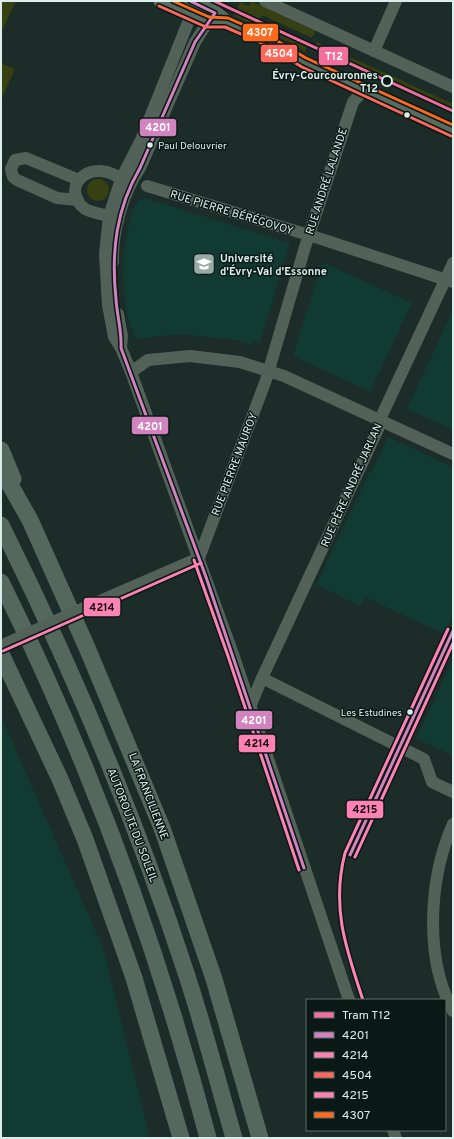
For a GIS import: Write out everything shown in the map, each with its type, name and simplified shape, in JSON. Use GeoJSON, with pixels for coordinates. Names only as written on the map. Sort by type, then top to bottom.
{"type":"FeatureCollection","features":[{"type":"Feature","properties":{"kind":"highway"},"geometry":{"type":"LineString","coordinates":[[1,450],[30,520]]}},
{"type":"Feature","properties":{"kind":"highway","name":"LA FRANCILIENNE"},"geometry":{"type":"LineString","coordinates":[[1,469],[30,520],[112,704],[162,828],[214,980],[260,1138]]}},
{"type":"Feature","properties":{"kind":"highway","name":"AUTOROUTE DU SOLEIL"},"geometry":{"type":"LineString","coordinates":[[1,525],[64,656],[107,757],[148,862],[186,973],[234,1138]]}},
{"type":"Feature","properties":{"kind":"highway"},"geometry":{"type":"LineString","coordinates":[[1,582],[42,668],[83,765],[121,863],[164,986],[208,1138]]}},
{"type":"Feature","properties":{"kind":"highway"},"geometry":{"type":"LineString","coordinates":[[2,651],[60,779],[85,839],[134,978],[181,1138]]}},
{"type":"Feature","properties":{"kind":"main road"},"geometry":{"type":"LineString","coordinates":[[161,1],[194,5],[218,14],[304,62],[453,131]]}},
{"type":"Feature","properties":{"kind":"street"},"geometry":{"type":"LineString","coordinates":[[265,1],[453,87]]}},
{"type":"Feature","properties":{"kind":"street"},"geometry":{"type":"LineString","coordinates":[[374,50],[396,1]]}},
{"type":"Feature","properties":{"kind":"street"},"geometry":{"type":"LineString","coordinates":[[194,5],[141,140],[121,179],[105,254],[108,305],[114,338],[121,348],[131,372],[199,558],[349,999]]}},
{"type":"Feature","properties":{"kind":"street"},"geometry":{"type":"LineString","coordinates":[[121,348],[122,336],[109,253],[115,211],[140,168],[195,42],[218,14]]}},
{"type":"Feature","properties":{"kind":"street","name":"RUE ANDRÉ LALANDE"},"geometry":{"type":"LineString","coordinates":[[268,369],[313,236],[353,102],[364,90]]}},
{"type":"Feature","properties":{"kind":"street"},"geometry":{"type":"LineString","coordinates":[[78,200],[57,198],[17,180],[6,172],[11,169],[15,160],[23,158],[79,180]]}},
{"type":"Feature","properties":{"kind":"street"},"geometry":{"type":"LineString","coordinates":[[115,211],[99,210],[93,212],[86,209],[78,200],[76,187],[79,180],[85,173],[96,170],[121,179]]}},
{"type":"Feature","properties":{"kind":"street","name":"RUE PIERRE BÉRÉGOVOY"},"geometry":{"type":"LineString","coordinates":[[147,186],[313,236],[449,281]]}},
{"type":"Feature","properties":{"kind":"street","name":"RUE PÈRE ANDRÉ JARLAN"},"geometry":{"type":"LineString","coordinates":[[250,707],[379,425],[449,281],[453,263]]}},
{"type":"Feature","properties":{"kind":"street"},"geometry":{"type":"LineString","coordinates":[[131,372],[148,360],[190,356],[228,360],[268,369],[379,425],[453,454]]}},
{"type":"Feature","properties":{"kind":"street","name":"RUE PIERRE MAUROY"},"geometry":{"type":"LineString","coordinates":[[199,558],[268,369]]}},
{"type":"Feature","properties":{"kind":"street"},"geometry":{"type":"LineString","coordinates":[[2,651],[86,607],[199,558]]}},
{"type":"Feature","properties":{"kind":"street"},"geometry":{"type":"LineString","coordinates":[[262,678],[424,759],[432,782],[453,792]]}},
{"type":"Feature","properties":{"kind":"street"},"geometry":{"type":"LineString","coordinates":[[453,824],[439,862],[433,921],[441,980],[453,1011]]}},
{"type":"Feature","properties":{"kind":"shaded area","name":"Université d'Évry-Val d'Essonne"},"geometry":{"type":"Polygon","coordinates":[[[144,198],[290,243],[260,342],[254,341],[253,345],[236,340],[189,335],[170,335],[135,339],[127,315],[123,276],[124,252],[128,227],[133,209],[139,200],[144,198]]]}},
{"type":"Feature","properties":{"kind":"shaded area","name":"Université d'Évry-Val d'Essonne"},"geometry":{"type":"Polygon","coordinates":[[[322,262],[412,303],[370,392],[293,356],[322,262]]]}},
{"type":"Feature","properties":{"kind":"shaded area"},"geometry":{"type":"Polygon","coordinates":[[[453,310],[453,430],[407,409],[453,310]]]}},
{"type":"Feature","properties":{"kind":"shaded area"},"geometry":{"type":"Polygon","coordinates":[[[388,437],[453,467],[453,616],[444,634],[365,597],[361,606],[316,585],[369,473],[371,473],[388,437]]]}},
{"type":"Feature","properties":{"kind":"shaded area"},"geometry":{"type":"Polygon","coordinates":[[[453,659],[453,756],[418,739],[417,737],[453,659]]]}},
{"type":"Feature","properties":{"kind":"shaded area"},"geometry":{"type":"Polygon","coordinates":[[[1,716],[103,948],[150,1138],[1,1138],[1,716]]]}},
{"type":"Feature","properties":{"kind":"green space"},"geometry":{"type":"Polygon","coordinates":[[[1,1],[16,1],[1,33],[1,1]]]}},
{"type":"Feature","properties":{"kind":"green space"},"geometry":{"type":"Polygon","coordinates":[[[251,1],[315,31],[312,38],[262,15],[257,24],[307,47],[305,52],[293,44],[234,16],[240,2],[249,6],[251,1]]]}},
{"type":"Feature","properties":{"kind":"green space"},"geometry":{"type":"Polygon","coordinates":[[[317,42],[453,104],[453,113],[314,49],[317,42]]]}},
{"type":"Feature","properties":{"kind":"green space"},"geometry":{"type":"Polygon","coordinates":[[[1,63],[15,69],[1,100],[1,63]]]}},
{"type":"Feature","properties":{"kind":"green space"},"geometry":{"type":"Polygon","coordinates":[[[98,179],[106,182],[109,190],[106,198],[98,201],[90,198],[87,190],[90,182],[98,179]]]}},
{"type":"Feature","properties":{"kind":"tram line","name":"T12"},"geometry":{"type":"LineString","coordinates":[[214,1],[453,111]]}},
{"type":"Feature","properties":{"kind":"transit line","name":"4307"},"geometry":{"type":"LineString","coordinates":[[173,1],[209,17],[228,18],[269,36],[306,58],[453,125]]}},
{"type":"Feature","properties":{"kind":"transit line","name":"4201"},"geometry":{"type":"LineString","coordinates":[[190,1],[215,13],[195,42],[125,199],[117,231],[114,264],[121,348],[206,577],[304,868]]}},
{"type":"Feature","properties":{"kind":"transit line","name":"4504"},"geometry":{"type":"LineString","coordinates":[[159,6],[206,27],[225,27],[264,44],[302,67],[451,136]]}},
{"type":"Feature","properties":{"kind":"transit line","name":"4214"},"geometry":{"type":"LineString","coordinates":[[194,560],[228,656],[299,870]]}},
{"type":"Feature","properties":{"kind":"transit line","name":"4214"},"geometry":{"type":"LineString","coordinates":[[3,651],[201,563]]}},
{"type":"Feature","properties":{"kind":"transit line","name":"4215"},"geometry":{"type":"LineString","coordinates":[[363,999],[342,928],[340,892],[341,873],[345,853],[448,629]]}},
{"type":"Feature","properties":{"kind":"transit line","name":"4201"},"geometry":{"type":"LineString","coordinates":[[350,855],[453,631]]}},
{"type":"Feature","properties":{"kind":"transit line","name":"4214"},"geometry":{"type":"LineString","coordinates":[[355,857],[453,643]]}},
{"type":"Feature","properties":{"kind":"place","name":"Évry-Courcouronnes T12"},"geometry":{"type":"Point","coordinates":[387,81]}},
{"type":"Feature","properties":{"kind":"place","name":"Paul Delouvrier"},"geometry":{"type":"Point","coordinates":[150,145]}},
{"type":"Feature","properties":{"kind":"place","name":"Université d'Évry-Val d'Essonne"},"geometry":{"type":"Point","coordinates":[204,264]}},
{"type":"Feature","properties":{"kind":"place","name":"Les Estudines"},"geometry":{"type":"Point","coordinates":[410,712]}}]}
